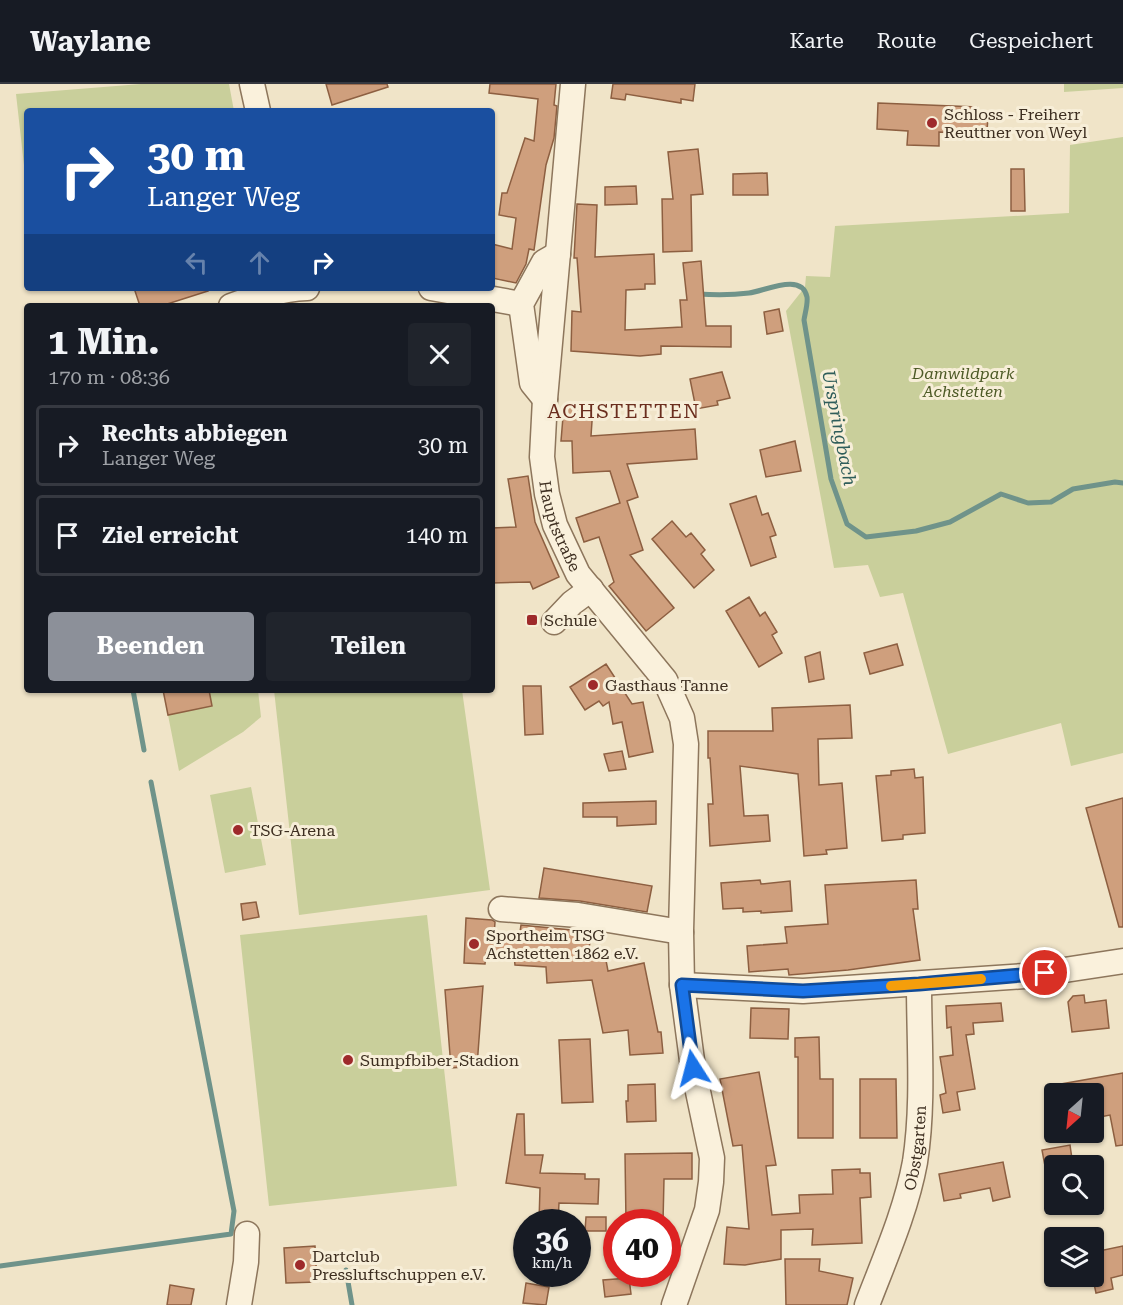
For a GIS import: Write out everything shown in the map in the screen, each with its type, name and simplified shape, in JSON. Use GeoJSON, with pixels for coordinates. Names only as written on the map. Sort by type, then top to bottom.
{"type":"FeatureCollection","features":[{"type":"Feature","properties":{"kind":"street"},"geometry":{"type":"LineString","coordinates":[[252,84],[257,108]]}},
{"type":"Feature","properties":{"kind":"street","name":"Hauptstraße"},"geometry":{"type":"LineString","coordinates":[[573,84],[545,399],[542,457],[550,504],[563,546],[578,574],[665,680],[682,718],[686,755],[681,932],[682,985],[693,1068],[712,1158],[706,1210],[674,1305]]}},
{"type":"Feature","properties":{"kind":"street"},"geometry":{"type":"LineString","coordinates":[[545,399],[532,383],[521,304],[544,262],[558,254]]}},
{"type":"Feature","properties":{"kind":"street"},"geometry":{"type":"LineString","coordinates":[[240,303],[283,291]]}},
{"type":"Feature","properties":{"kind":"street"},"geometry":{"type":"LineString","coordinates":[[448,291],[521,304]]}},
{"type":"Feature","properties":{"kind":"street"},"geometry":{"type":"LineString","coordinates":[[554,622],[572,603],[591,590]]}},
{"type":"Feature","properties":{"kind":"street"},"geometry":{"type":"LineString","coordinates":[[501,909],[578,915],[681,932]]}},
{"type":"Feature","properties":{"kind":"street"},"geometry":{"type":"LineString","coordinates":[[682,985],[803,991],[1025,976],[1123,961]]}},
{"type":"Feature","properties":{"kind":"street","name":"Obstgarten"},"geometry":{"type":"LineString","coordinates":[[867,1305],[905,1205],[915,1162],[919,1121],[919,984]]}},
{"type":"Feature","properties":{"kind":"street"},"geometry":{"type":"LineString","coordinates":[[239,1305],[246,1262],[247,1234]]}},
{"type":"Feature","properties":{"kind":"green space"},"geometry":{"type":"Polygon","coordinates":[[[141,84],[229,84],[233,108],[24,108],[24,165],[16,94],[141,84]]]}},
{"type":"Feature","properties":{"kind":"green space"},"geometry":{"type":"Polygon","coordinates":[[[1064,84],[1123,84],[1123,88],[1064,92],[1064,84]]]}},
{"type":"Feature","properties":{"kind":"green space","name":"Damwildpark Achstetten"},"geometry":{"type":"Polygon","coordinates":[[[1123,137],[1123,753],[1071,766],[1061,723],[948,754],[903,593],[880,597],[868,565],[834,568],[786,311],[805,287],[806,276],[830,277],[835,226],[1069,213],[1070,145],[1123,137]]]}},
{"type":"Feature","properties":{"kind":"green space"},"geometry":{"type":"Polygon","coordinates":[[[210,693],[258,693],[261,717],[243,732],[179,771],[168,715],[212,706],[210,693]]]}},
{"type":"Feature","properties":{"kind":"green space"},"geometry":{"type":"Polygon","coordinates":[[[274,693],[462,693],[490,890],[299,915],[274,693]]]}},
{"type":"Feature","properties":{"kind":"green space","name":"TSG-Arena"},"geometry":{"type":"Polygon","coordinates":[[[251,787],[266,865],[225,873],[210,795],[251,787]]]}},
{"type":"Feature","properties":{"kind":"green space","name":"Sumpfbiber-Stadion"},"geometry":{"type":"Polygon","coordinates":[[[427,915],[457,1186],[269,1206],[240,935],[427,915]]]}},
{"type":"Feature","properties":{"kind":"building"},"geometry":{"type":"Polygon","coordinates":[[[326,84],[387,84],[388,87],[332,105],[326,84]]]}},
{"type":"Feature","properties":{"kind":"building"},"geometry":{"type":"Polygon","coordinates":[[[490,84],[556,84],[554,105],[557,106],[554,138],[546,165],[534,250],[529,249],[526,264],[516,283],[495,279],[495,245],[512,249],[516,218],[499,215],[502,193],[507,193],[525,138],[534,141],[538,99],[489,93],[490,84]]]}},
{"type":"Feature","properties":{"kind":"building"},"geometry":{"type":"Polygon","coordinates":[[[613,84],[695,84],[693,101],[681,99],[681,103],[626,94],[625,100],[611,98],[613,84]]]}},
{"type":"Feature","properties":{"kind":"building","name":"Schloss - Freiherr Reuttner von Weyl"},"geometry":{"type":"Polygon","coordinates":[[[878,103],[977,107],[977,116],[988,117],[987,131],[975,134],[939,132],[939,146],[907,145],[908,131],[877,129],[878,103]]]}},
{"type":"Feature","properties":{"kind":"building"},"geometry":{"type":"Polygon","coordinates":[[[698,149],[703,194],[691,195],[692,251],[663,252],[662,199],[673,199],[668,152],[698,149]]]}},
{"type":"Feature","properties":{"kind":"building"},"geometry":{"type":"Polygon","coordinates":[[[1011,169],[1024,169],[1025,211],[1011,211],[1011,169]]]}},
{"type":"Feature","properties":{"kind":"building"},"geometry":{"type":"Polygon","coordinates":[[[767,173],[768,195],[733,195],[733,174],[767,173]]]}},
{"type":"Feature","properties":{"kind":"building"},"geometry":{"type":"Polygon","coordinates":[[[636,186],[637,204],[605,205],[605,187],[636,186]]]}},
{"type":"Feature","properties":{"kind":"building"},"geometry":{"type":"Polygon","coordinates":[[[577,204],[597,205],[595,257],[654,254],[655,284],[645,284],[645,289],[626,290],[625,330],[682,327],[680,300],[687,300],[683,263],[701,261],[706,326],[731,326],[731,347],[661,346],[661,354],[640,356],[571,351],[572,311],[581,312],[577,258],[574,258],[577,204]]]}},
{"type":"Feature","properties":{"kind":"building"},"geometry":{"type":"Polygon","coordinates":[[[135,291],[208,291],[170,303],[139,303],[135,291]]]}},
{"type":"Feature","properties":{"kind":"building"},"geometry":{"type":"Polygon","coordinates":[[[779,309],[783,331],[767,334],[764,312],[779,309]]]}},
{"type":"Feature","properties":{"kind":"building"},"geometry":{"type":"Polygon","coordinates":[[[722,372],[730,398],[717,401],[718,405],[696,409],[690,379],[722,372]]]}},
{"type":"Feature","properties":{"kind":"building"},"geometry":{"type":"Polygon","coordinates":[[[564,405],[593,407],[591,436],[695,429],[697,459],[627,464],[638,497],[627,501],[643,550],[630,555],[674,608],[646,631],[609,586],[614,582],[599,537],[584,542],[576,518],[620,503],[610,471],[573,473],[572,441],[561,441],[564,405]]]}},
{"type":"Feature","properties":{"kind":"building"},"geometry":{"type":"Polygon","coordinates":[[[795,441],[801,471],[766,477],[760,450],[795,441]]]}},
{"type":"Feature","properties":{"kind":"building"},"geometry":{"type":"Polygon","coordinates":[[[528,476],[535,522],[559,577],[533,589],[530,582],[495,583],[495,528],[516,527],[508,479],[528,476]]]}},
{"type":"Feature","properties":{"kind":"building"},"geometry":{"type":"Polygon","coordinates":[[[756,496],[762,515],[768,513],[776,535],[770,537],[776,557],[751,566],[730,504],[756,496]]]}},
{"type":"Feature","properties":{"kind":"building"},"geometry":{"type":"Polygon","coordinates":[[[672,521],[686,537],[691,533],[705,550],[701,554],[714,570],[694,588],[652,539],[672,521]]]}},
{"type":"Feature","properties":{"kind":"building"},"geometry":{"type":"Polygon","coordinates":[[[749,597],[760,616],[765,612],[777,632],[772,635],[782,653],[759,667],[726,611],[749,597]]]}},
{"type":"Feature","properties":{"kind":"building"},"geometry":{"type":"Polygon","coordinates":[[[897,644],[903,665],[870,674],[864,653],[897,644]]]}},
{"type":"Feature","properties":{"kind":"building"},"geometry":{"type":"Polygon","coordinates":[[[820,652],[824,679],[809,682],[805,657],[820,652]]]}},
{"type":"Feature","properties":{"kind":"building"},"geometry":{"type":"Polygon","coordinates":[[[606,664],[632,704],[643,702],[653,752],[629,757],[622,722],[613,724],[609,702],[603,706],[599,701],[585,710],[570,687],[606,664]]]}},
{"type":"Feature","properties":{"kind":"building"},"geometry":{"type":"Polygon","coordinates":[[[523,686],[541,686],[543,734],[525,735],[523,686]]]}},
{"type":"Feature","properties":{"kind":"building"},"geometry":{"type":"Polygon","coordinates":[[[164,693],[210,693],[212,706],[168,715],[164,693]]]}},
{"type":"Feature","properties":{"kind":"building"},"geometry":{"type":"Polygon","coordinates":[[[850,705],[852,738],[818,739],[819,785],[842,783],[847,848],[826,850],[827,854],[804,856],[798,774],[740,766],[744,816],[768,815],[770,841],[710,846],[708,804],[713,804],[710,758],[708,758],[708,731],[773,731],[772,708],[850,705]]]}},
{"type":"Feature","properties":{"kind":"building"},"geometry":{"type":"Polygon","coordinates":[[[622,751],[626,769],[609,771],[604,754],[622,751]]]}},
{"type":"Feature","properties":{"kind":"building"},"geometry":{"type":"Polygon","coordinates":[[[914,769],[915,778],[923,777],[925,833],[903,835],[903,839],[882,841],[876,776],[891,775],[891,771],[914,769]]]}},
{"type":"Feature","properties":{"kind":"building"},"geometry":{"type":"Polygon","coordinates":[[[1123,798],[1123,927],[1119,927],[1086,808],[1123,798]]]}},
{"type":"Feature","properties":{"kind":"building"},"geometry":{"type":"Polygon","coordinates":[[[656,801],[656,824],[617,826],[617,817],[583,817],[583,803],[656,801]]]}},
{"type":"Feature","properties":{"kind":"building"},"geometry":{"type":"Polygon","coordinates":[[[544,868],[652,886],[647,912],[580,901],[539,898],[544,868]]]}},
{"type":"Feature","properties":{"kind":"building"},"geometry":{"type":"Polygon","coordinates":[[[760,880],[761,884],[790,881],[792,911],[761,913],[761,911],[743,912],[743,908],[723,909],[721,883],[760,880]]]}},
{"type":"Feature","properties":{"kind":"building"},"geometry":{"type":"Polygon","coordinates":[[[916,880],[918,909],[913,909],[920,960],[789,975],[788,969],[749,972],[747,946],[787,943],[785,927],[828,924],[825,885],[916,880]]]}},
{"type":"Feature","properties":{"kind":"building"},"geometry":{"type":"Polygon","coordinates":[[[256,902],[259,917],[243,920],[241,904],[256,902]]]}},
{"type":"Feature","properties":{"kind":"building"},"geometry":{"type":"Polygon","coordinates":[[[466,918],[492,920],[495,922],[494,936],[519,939],[521,925],[592,932],[587,958],[605,955],[608,971],[644,963],[658,1032],[661,1032],[663,1053],[630,1055],[628,1030],[603,1033],[592,980],[547,983],[546,967],[515,965],[514,956],[486,953],[485,964],[464,963],[466,918]]]}},
{"type":"Feature","properties":{"kind":"building"},"geometry":{"type":"Polygon","coordinates":[[[483,986],[477,1066],[451,1068],[445,990],[483,986]]]}},
{"type":"Feature","properties":{"kind":"building"},"geometry":{"type":"Polygon","coordinates":[[[1084,995],[1085,1003],[1106,1000],[1109,1028],[1072,1032],[1068,1002],[1073,996],[1084,995]]]}},
{"type":"Feature","properties":{"kind":"building"},"geometry":{"type":"Polygon","coordinates":[[[1001,1003],[1003,1021],[973,1023],[974,1034],[966,1035],[975,1089],[957,1092],[960,1110],[943,1113],[940,1095],[946,1093],[940,1057],[953,1055],[951,1027],[947,1028],[946,1006],[1001,1003]]]}},
{"type":"Feature","properties":{"kind":"building"},"geometry":{"type":"Polygon","coordinates":[[[751,1008],[789,1009],[788,1039],[750,1038],[751,1008]]]}},
{"type":"Feature","properties":{"kind":"building"},"geometry":{"type":"Polygon","coordinates":[[[819,1037],[820,1079],[833,1079],[833,1138],[798,1138],[798,1057],[795,1057],[795,1038],[819,1037]]]}},
{"type":"Feature","properties":{"kind":"building"},"geometry":{"type":"Polygon","coordinates":[[[590,1039],[593,1102],[562,1103],[559,1040],[590,1039]]]}},
{"type":"Feature","properties":{"kind":"building"},"geometry":{"type":"Polygon","coordinates":[[[759,1072],[776,1165],[766,1166],[772,1215],[800,1213],[799,1195],[833,1194],[832,1170],[860,1169],[860,1173],[870,1173],[871,1197],[860,1198],[862,1243],[812,1245],[813,1229],[781,1230],[781,1259],[745,1265],[724,1264],[727,1227],[749,1229],[742,1145],[733,1146],[720,1079],[759,1072]]]}},
{"type":"Feature","properties":{"kind":"building"},"geometry":{"type":"Polygon","coordinates":[[[1123,1073],[1123,1145],[1116,1146],[1110,1115],[1104,1116],[1104,1083],[1067,1083],[1123,1073]]]}},
{"type":"Feature","properties":{"kind":"building"},"geometry":{"type":"Polygon","coordinates":[[[860,1079],[896,1079],[897,1138],[860,1138],[860,1079]]]}},
{"type":"Feature","properties":{"kind":"building"},"geometry":{"type":"Polygon","coordinates":[[[655,1084],[656,1121],[627,1122],[628,1085],[655,1084]]]}},
{"type":"Feature","properties":{"kind":"building"},"geometry":{"type":"Polygon","coordinates":[[[517,1114],[524,1114],[525,1155],[543,1155],[540,1173],[585,1174],[585,1179],[599,1179],[598,1204],[559,1203],[559,1209],[539,1209],[540,1188],[506,1183],[517,1114]]]}},
{"type":"Feature","properties":{"kind":"building"},"geometry":{"type":"Polygon","coordinates":[[[1070,1145],[1071,1155],[1044,1155],[1044,1161],[1042,1150],[1070,1145]]]}},
{"type":"Feature","properties":{"kind":"building"},"geometry":{"type":"Polygon","coordinates":[[[692,1153],[692,1179],[664,1179],[663,1209],[626,1209],[625,1154],[692,1153]]]}},
{"type":"Feature","properties":{"kind":"building"},"geometry":{"type":"Polygon","coordinates":[[[1003,1162],[1010,1197],[993,1201],[990,1188],[960,1194],[961,1198],[944,1201],[939,1174],[1003,1162]]]}},
{"type":"Feature","properties":{"kind":"building"},"geometry":{"type":"Polygon","coordinates":[[[591,1217],[603,1217],[603,1231],[591,1231],[591,1217]]]}},
{"type":"Feature","properties":{"kind":"building","name":"Dartclub Pressluftschuppen e.V."},"geometry":{"type":"Polygon","coordinates":[[[315,1246],[317,1282],[286,1283],[284,1248],[315,1246]]]}},
{"type":"Feature","properties":{"kind":"building"},"geometry":{"type":"Polygon","coordinates":[[[1123,1246],[1123,1275],[1111,1278],[1113,1289],[1096,1293],[1095,1287],[1104,1287],[1104,1250],[1123,1246]]]}},
{"type":"Feature","properties":{"kind":"building"},"geometry":{"type":"Polygon","coordinates":[[[785,1259],[820,1259],[819,1271],[853,1278],[847,1305],[786,1305],[785,1259]]]}},
{"type":"Feature","properties":{"kind":"building"},"geometry":{"type":"Polygon","coordinates":[[[170,1285],[194,1289],[191,1305],[167,1305],[170,1285]]]}},
{"type":"Feature","properties":{"kind":"building"},"geometry":{"type":"Polygon","coordinates":[[[525,1287],[549,1287],[546,1305],[523,1303],[525,1287]]]}},
{"type":"Feature","properties":{"kind":"building"},"geometry":{"type":"Polygon","coordinates":[[[604,1287],[630,1287],[631,1294],[605,1297],[604,1287]]]}},
{"type":"Feature","properties":{"kind":"waterway","name":"Urspringbach"},"geometry":{"type":"LineString","coordinates":[[698,294],[743,294],[791,284],[804,290],[807,297],[804,320],[831,479],[847,524],[866,537],[916,531],[950,522],[1001,494],[1028,503],[1051,502],[1073,489],[1115,482],[1123,483]]}},
{"type":"Feature","properties":{"kind":"waterway"},"geometry":{"type":"LineString","coordinates":[[134,693],[144,750]]}},
{"type":"Feature","properties":{"kind":"waterway"},"geometry":{"type":"LineString","coordinates":[[0,1266],[231,1234],[234,1211],[151,782]]}},
{"type":"Feature","properties":{"kind":"waterway"},"geometry":{"type":"LineString","coordinates":[[346,1270],[352,1305]]}},
{"type":"Feature","properties":{"kind":"slow traffic"},"geometry":{"type":"LineString","coordinates":[[891,986],[981,979]]}},
{"type":"Feature","properties":{"kind":"place","name":"Schloss - Freiherr Reuttner von Weyl"},"geometry":{"type":"Point","coordinates":[932,123]}},
{"type":"Feature","properties":{"kind":"place","name":"Schule"},"geometry":{"type":"Point","coordinates":[532,620]}},
{"type":"Feature","properties":{"kind":"place","name":"Gasthaus Tanne"},"geometry":{"type":"Point","coordinates":[593,685]}},
{"type":"Feature","properties":{"kind":"place","name":"TSG-Arena"},"geometry":{"type":"Point","coordinates":[238,830]}},
{"type":"Feature","properties":{"kind":"place","name":"Sportheim TSG Achstetten 1862 e.V."},"geometry":{"type":"Point","coordinates":[474,944]}},
{"type":"Feature","properties":{"kind":"place","name":"Sumpfbiber-Stadion"},"geometry":{"type":"Point","coordinates":[348,1060]}},
{"type":"Feature","properties":{"kind":"place","name":"Dartclub Pressluftschuppen e.V."},"geometry":{"type":"Point","coordinates":[300,1265]}},
{"type":"Feature","properties":{"kind":"district","name":"ACHSTETTEN"},"geometry":{"type":"Point","coordinates":[624,411]}},
{"type":"Feature","properties":{"kind":"route"},"geometry":{"type":"LineString","coordinates":[[693,1068],[686,1030],[682,985],[803,991],[1045,973]]}}]}
